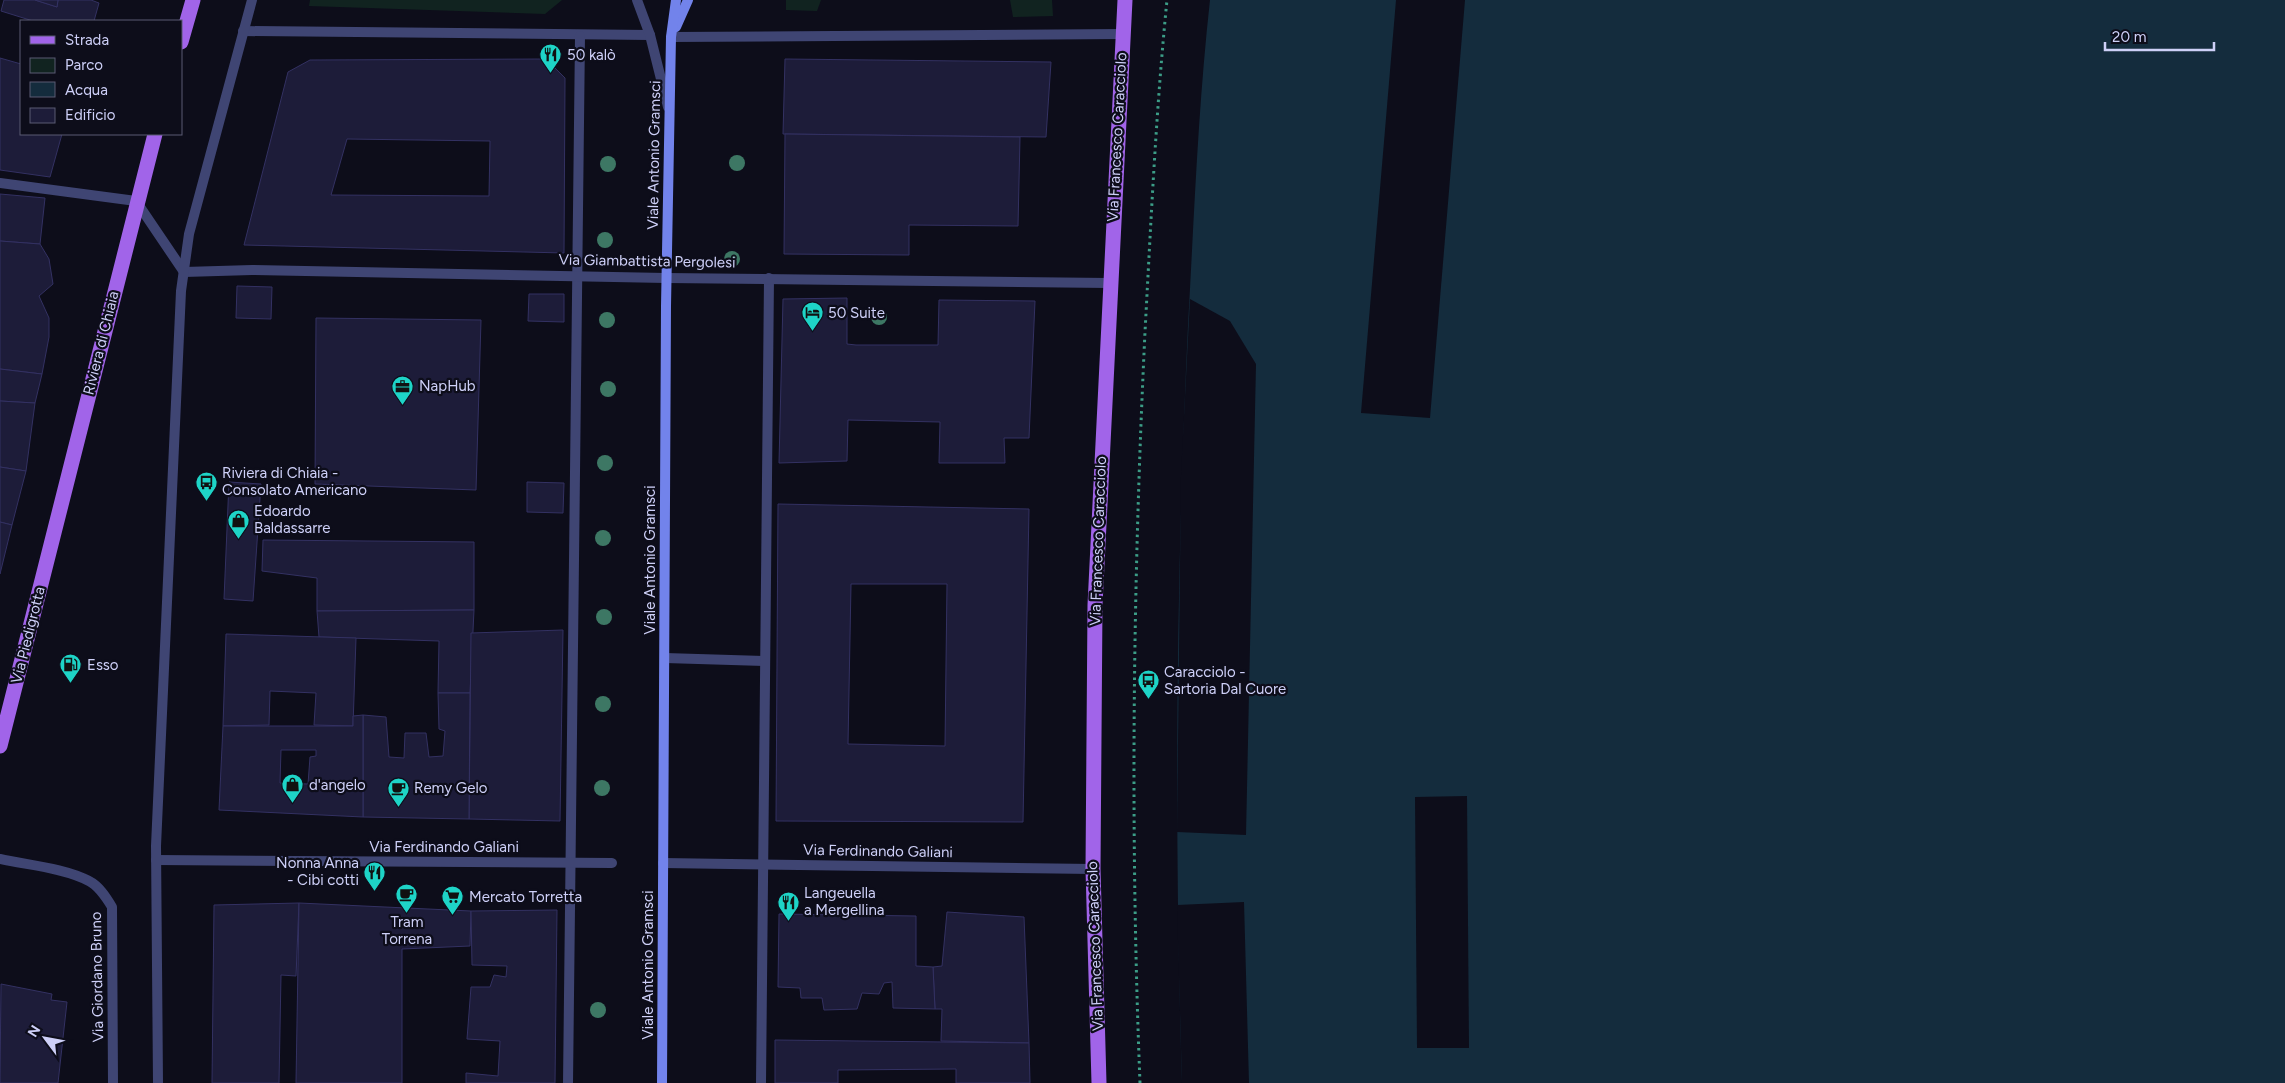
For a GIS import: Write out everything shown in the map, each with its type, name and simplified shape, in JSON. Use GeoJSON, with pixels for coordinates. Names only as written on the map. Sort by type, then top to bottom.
{"type":"FeatureCollection","features":[{"type":"Feature","properties":{"kind":"main road"},"geometry":{"type":"LineString","coordinates":[[182,38],[193,0]]}},
{"type":"Feature","properties":{"kind":"main road","name":"Via Francesco Caracciolo"},"geometry":{"type":"LineString","coordinates":[[1099,1083],[1093,869],[1095,605],[1124,2]]}},
{"type":"Feature","properties":{"kind":"main road","name":"Riviera di Chiaia"},"geometry":{"type":"LineString","coordinates":[[49,553],[136,201],[155,135]]}},
{"type":"Feature","properties":{"kind":"main road","name":"Via Piedigrotta"},"geometry":{"type":"LineString","coordinates":[[0,746],[49,553]]}},
{"type":"Feature","properties":{"kind":"street"},"geometry":{"type":"LineString","coordinates":[[158,1083],[156,860],[181,291],[190,234],[252,0]]}},
{"type":"Feature","properties":{"kind":"street"},"geometry":{"type":"LineString","coordinates":[[637,0],[650,35],[669,113]]}},
{"type":"Feature","properties":{"kind":"street","name":"Viale Antonio Gramsci"},"geometry":{"type":"LineString","coordinates":[[662,1083],[666,278],[671,37],[676,0]]}},
{"type":"Feature","properties":{"kind":"street"},"geometry":{"type":"LineString","coordinates":[[688,0],[671,37],[1123,34]]}},
{"type":"Feature","properties":{"kind":"street"},"geometry":{"type":"LineString","coordinates":[[243,31],[580,36],[650,35]]}},
{"type":"Feature","properties":{"kind":"street"},"geometry":{"type":"LineString","coordinates":[[568,1083],[580,36]]}},
{"type":"Feature","properties":{"kind":"street"},"geometry":{"type":"LineString","coordinates":[[0,183],[136,201],[184,272]]}},
{"type":"Feature","properties":{"kind":"street","name":"Via Giambattista Pergolesi"},"geometry":{"type":"LineString","coordinates":[[184,272],[252,270],[666,278],[1109,283]]}},
{"type":"Feature","properties":{"kind":"street"},"geometry":{"type":"LineString","coordinates":[[761,1083],[769,278]]}},
{"type":"Feature","properties":{"kind":"street"},"geometry":{"type":"LineString","coordinates":[[665,658],[765,661]]}},
{"type":"Feature","properties":{"kind":"street","name":"Via Giordano Bruno"},"geometry":{"type":"LineString","coordinates":[[0,859],[72,874],[89,881],[102,892],[112,907],[113,1083]]}},
{"type":"Feature","properties":{"kind":"street","name":"Via Ferdinando Galiani"},"geometry":{"type":"LineString","coordinates":[[156,860],[612,864]]}},
{"type":"Feature","properties":{"kind":"street","name":"Via Ferdinando Galiani"},"geometry":{"type":"LineString","coordinates":[[663,863],[1093,869]]}},
{"type":"Feature","properties":{"kind":"path"},"geometry":{"type":"LineString","coordinates":[[1140,1083],[1133,769],[1136,543],[1153,159],[1167,0]]}},
{"type":"Feature","properties":{"kind":"green space"},"geometry":{"type":"Polygon","coordinates":[[[310,0],[562,0],[545,14],[309,6],[310,0]]]}},
{"type":"Feature","properties":{"kind":"green space"},"geometry":{"type":"Polygon","coordinates":[[[786,0],[821,0],[817,11],[786,10],[786,0]]]}},
{"type":"Feature","properties":{"kind":"green space"},"geometry":{"type":"Polygon","coordinates":[[[1010,0],[1052,0],[1053,16],[1013,17],[1010,0]]]}},
{"type":"Feature","properties":{"kind":"water"},"geometry":{"type":"Polygon","coordinates":[[[1210,0],[2285,0],[2285,1083],[1182,1083],[1177,799],[1181,515],[1194,204],[1202,81],[1210,0]]]}},
{"type":"Feature","properties":{"kind":"pier"},"geometry":{"type":"Polygon","coordinates":[[[1396,0],[1465,0],[1430,418],[1361,413],[1396,0]]]}},
{"type":"Feature","properties":{"kind":"pier"},"geometry":{"type":"Polygon","coordinates":[[[1190,299],[1230,321],[1256,364],[1246,835],[1177,832],[1181,475],[1190,299]]]}},
{"type":"Feature","properties":{"kind":"pier"},"geometry":{"type":"Polygon","coordinates":[[[1467,796],[1469,1048],[1417,1048],[1415,797],[1467,796]]]}},
{"type":"Feature","properties":{"kind":"pier"},"geometry":{"type":"Polygon","coordinates":[[[1244,902],[1249,1083],[1182,1083],[1177,905],[1244,902]]]}},
{"type":"Feature","properties":{"kind":"building"},"geometry":{"type":"Polygon","coordinates":[[[4,0],[35,0],[57,7],[58,0],[91,0],[99,3],[94,20],[30,20],[1,11],[4,0]]]}},
{"type":"Feature","properties":{"kind":"building"},"geometry":{"type":"Polygon","coordinates":[[[35,0],[58,0],[57,7],[35,0]]]}},
{"type":"Feature","properties":{"kind":"building"},"geometry":{"type":"Polygon","coordinates":[[[0,58],[20,64],[20,135],[62,135],[50,177],[0,170],[0,58]]]}},
{"type":"Feature","properties":{"kind":"building"},"geometry":{"type":"Polygon","coordinates":[[[546,59],[565,78],[564,253],[244,245],[288,72],[310,60],[546,59]],[[347,139],[331,195],[489,196],[490,141],[347,139]]]}},
{"type":"Feature","properties":{"kind":"building"},"geometry":{"type":"Polygon","coordinates":[[[785,59],[1051,62],[1046,137],[783,134],[785,59]]]}},
{"type":"Feature","properties":{"kind":"building"},"geometry":{"type":"Polygon","coordinates":[[[785,134],[1020,137],[1018,226],[909,225],[909,255],[784,254],[785,134]]]}},
{"type":"Feature","properties":{"kind":"building"},"geometry":{"type":"Polygon","coordinates":[[[0,194],[45,198],[40,244],[0,241],[0,194]]]}},
{"type":"Feature","properties":{"kind":"building"},"geometry":{"type":"Polygon","coordinates":[[[0,241],[40,244],[49,259],[53,284],[39,296],[49,318],[49,337],[42,374],[0,369],[0,241]]]}},
{"type":"Feature","properties":{"kind":"building"},"geometry":{"type":"Polygon","coordinates":[[[237,286],[272,287],[271,319],[236,318],[237,286]]]}},
{"type":"Feature","properties":{"kind":"building"},"geometry":{"type":"Polygon","coordinates":[[[529,294],[564,294],[564,322],[528,321],[529,294]]]}},
{"type":"Feature","properties":{"kind":"building"},"geometry":{"type":"Polygon","coordinates":[[[847,298],[847,344],[856,345],[938,345],[939,300],[1035,301],[1029,438],[1004,438],[1005,463],[939,463],[940,422],[848,420],[847,461],[779,463],[783,299],[847,298]]]}},
{"type":"Feature","properties":{"kind":"building"},"geometry":{"type":"Polygon","coordinates":[[[316,318],[481,320],[476,490],[315,484],[316,318]]]}},
{"type":"Feature","properties":{"kind":"building"},"geometry":{"type":"Polygon","coordinates":[[[0,369],[42,374],[35,403],[0,401],[0,369]]]}},
{"type":"Feature","properties":{"kind":"building"},"geometry":{"type":"Polygon","coordinates":[[[0,401],[35,403],[26,471],[0,467],[0,401]]]}},
{"type":"Feature","properties":{"kind":"building"},"geometry":{"type":"Polygon","coordinates":[[[0,467],[26,471],[12,525],[0,522],[0,467]]]}},
{"type":"Feature","properties":{"kind":"building"},"geometry":{"type":"Polygon","coordinates":[[[229,482],[261,484],[253,601],[224,599],[229,482]]]}},
{"type":"Feature","properties":{"kind":"building"},"geometry":{"type":"Polygon","coordinates":[[[527,482],[564,483],[563,513],[527,512],[527,482]]]}},
{"type":"Feature","properties":{"kind":"building"},"geometry":{"type":"Polygon","coordinates":[[[778,504],[1029,509],[1023,822],[776,821],[778,504]],[[851,584],[848,744],[945,746],[947,584],[851,584]]]}},
{"type":"Feature","properties":{"kind":"building"},"geometry":{"type":"Polygon","coordinates":[[[0,522],[12,525],[0,574],[0,522]]]}},
{"type":"Feature","properties":{"kind":"building"},"geometry":{"type":"Polygon","coordinates":[[[263,540],[474,542],[474,610],[317,611],[317,578],[262,571],[263,540]]]}},
{"type":"Feature","properties":{"kind":"building"},"geometry":{"type":"Polygon","coordinates":[[[474,610],[470,693],[438,693],[439,641],[319,637],[317,611],[474,610]]]}},
{"type":"Feature","properties":{"kind":"building"},"geometry":{"type":"Polygon","coordinates":[[[563,630],[560,821],[469,819],[471,633],[563,630]]]}},
{"type":"Feature","properties":{"kind":"building"},"geometry":{"type":"Polygon","coordinates":[[[226,634],[356,638],[353,726],[314,725],[316,693],[270,691],[269,725],[223,726],[226,634]]]}},
{"type":"Feature","properties":{"kind":"building"},"geometry":{"type":"Polygon","coordinates":[[[438,693],[470,693],[469,819],[363,817],[363,715],[386,717],[389,757],[404,758],[405,733],[426,733],[429,757],[443,756],[445,731],[439,729],[438,693]]]}},
{"type":"Feature","properties":{"kind":"building"},"geometry":{"type":"Polygon","coordinates":[[[363,715],[363,817],[219,810],[223,726],[353,726],[353,716],[363,715]],[[281,750],[280,783],[308,784],[310,757],[316,756],[316,750],[281,750]]]}},
{"type":"Feature","properties":{"kind":"building"},"geometry":{"type":"Polygon","coordinates":[[[299,903],[296,976],[281,975],[279,1083],[212,1083],[214,905],[299,903]]]}},
{"type":"Feature","properties":{"kind":"building"},"geometry":{"type":"Polygon","coordinates":[[[299,903],[471,911],[470,946],[402,949],[402,1083],[296,1083],[299,903]]]}},
{"type":"Feature","properties":{"kind":"building"},"geometry":{"type":"Polygon","coordinates":[[[557,910],[555,1083],[466,1083],[466,1073],[498,1076],[500,1041],[467,1039],[471,987],[490,987],[494,975],[506,977],[507,966],[472,965],[471,911],[557,910]]]}},
{"type":"Feature","properties":{"kind":"building"},"geometry":{"type":"Polygon","coordinates":[[[947,912],[1024,917],[1029,1043],[941,1041],[942,1009],[935,1009],[933,967],[942,966],[947,912]]]}},
{"type":"Feature","properties":{"kind":"building"},"geometry":{"type":"Polygon","coordinates":[[[779,914],[916,916],[916,966],[933,967],[935,1009],[893,1008],[892,982],[884,983],[879,994],[862,993],[857,1009],[824,1010],[822,998],[801,998],[800,988],[778,987],[779,914]]]}},
{"type":"Feature","properties":{"kind":"building"},"geometry":{"type":"Polygon","coordinates":[[[1,984],[52,994],[51,1000],[67,1002],[58,1083],[0,1083],[1,984]]]}},
{"type":"Feature","properties":{"kind":"building"},"geometry":{"type":"Polygon","coordinates":[[[775,1040],[1029,1043],[1030,1083],[956,1083],[956,1069],[838,1070],[838,1083],[775,1083],[775,1040]]]}},
{"type":"Feature","properties":{"kind":"place","name":"50 kalò"},"geometry":{"type":"Point","coordinates":[551,74]}},
{"type":"Feature","properties":{"kind":"place","name":"50 Suite"},"geometry":{"type":"Point","coordinates":[812,332]}},
{"type":"Feature","properties":{"kind":"place","name":"NapHub"},"geometry":{"type":"Point","coordinates":[403,405]}},
{"type":"Feature","properties":{"kind":"place","name":"Riviera di Chiaia - Consolato Americano"},"geometry":{"type":"Point","coordinates":[206,501]}},
{"type":"Feature","properties":{"kind":"place","name":"Edoardo Baldassarre"},"geometry":{"type":"Point","coordinates":[238,539]}},
{"type":"Feature","properties":{"kind":"place","name":"Esso"},"geometry":{"type":"Point","coordinates":[71,684]}},
{"type":"Feature","properties":{"kind":"place","name":"Caracciolo - Sartoria Dal Cuore"},"geometry":{"type":"Point","coordinates":[1148,700]}},
{"type":"Feature","properties":{"kind":"place","name":"d'angelo"},"geometry":{"type":"Point","coordinates":[293,804]}},
{"type":"Feature","properties":{"kind":"place","name":"Remy Gelo"},"geometry":{"type":"Point","coordinates":[398,807]}},
{"type":"Feature","properties":{"kind":"place","name":"Nonna Anna - Cibi cotti"},"geometry":{"type":"Point","coordinates":[375,891]}},
{"type":"Feature","properties":{"kind":"place","name":"Tram Torrena"},"geometry":{"type":"Point","coordinates":[407,913]}},
{"type":"Feature","properties":{"kind":"place","name":"Mercato Torretta"},"geometry":{"type":"Point","coordinates":[453,916]}},
{"type":"Feature","properties":{"kind":"place","name":"Langeuella a Mergellina"},"geometry":{"type":"Point","coordinates":[788,921]}}]}
